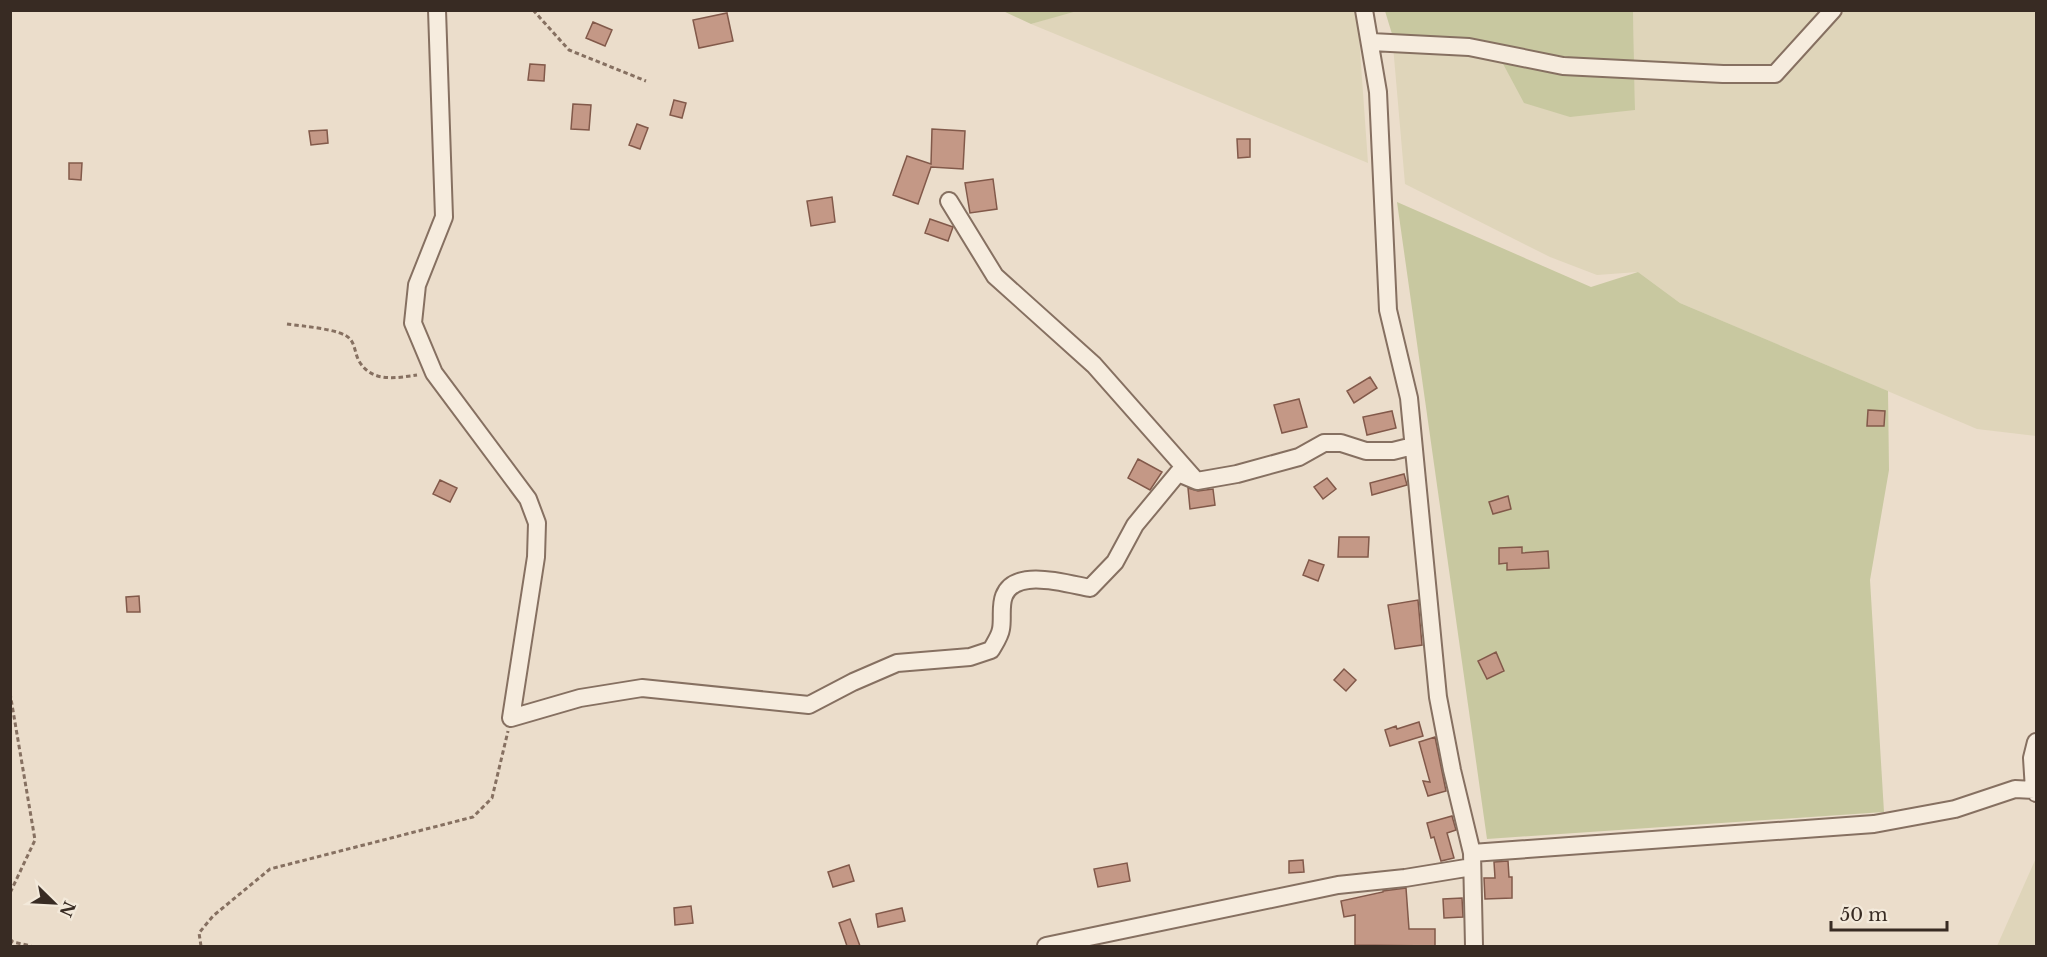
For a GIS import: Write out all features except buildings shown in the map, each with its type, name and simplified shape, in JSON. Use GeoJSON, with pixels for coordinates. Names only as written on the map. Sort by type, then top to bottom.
{"type":"FeatureCollection","features":[{"type":"Feature","properties":{"kind":"street"},"geometry":{"type":"LineString","coordinates":[[437,10],[444,217],[417,285],[413,323],[434,373],[528,499],[537,523],[536,557],[511,718],[580,698],[642,688],[809,705],[853,682],[897,663],[970,657],[992,650],[1001,630],[1004,596],[1011,586],[1040,578],[1090,588],[1115,562],[1135,525],[1178,473],[1197,481],[1266,467],[1299,457],[1324,442],[1366,451],[1393,451],[1413,446]]}},
{"type":"Feature","properties":{"kind":"street"},"geometry":{"type":"LineString","coordinates":[[1364,10],[1378,92],[1388,310],[1409,398],[1438,697],[1452,770],[1468,831],[1472,860],[1474,946]]}},
{"type":"Feature","properties":{"kind":"street"},"geometry":{"type":"LineString","coordinates":[[1371,42],[1469,47],[1563,66],[1723,74],[1775,74],[1833,10]]}},
{"type":"Feature","properties":{"kind":"street"},"geometry":{"type":"LineString","coordinates":[[949,201],[995,276],[1094,364],[1197,481]]}},
{"type":"Feature","properties":{"kind":"street"},"geometry":{"type":"LineString","coordinates":[[517,687],[528,698],[545,707]]}},
{"type":"Feature","properties":{"kind":"street"},"geometry":{"type":"LineString","coordinates":[[1046,946],[1338,885],[1405,878],[1472,860],[1874,824],[1955,809],[2015,789],[2036,791],[2032,758],[2037,742]]}},
{"type":"Feature","properties":{"kind":"path"},"geometry":{"type":"LineString","coordinates":[[533,10],[569,50],[646,81]]}},
{"type":"Feature","properties":{"kind":"path"},"geometry":{"type":"LineString","coordinates":[[287,324],[342,333],[350,338],[359,362],[375,376],[386,379],[434,373]]}},
{"type":"Feature","properties":{"kind":"path"},"geometry":{"type":"LineString","coordinates":[[10,693],[35,840],[10,893]]}},
{"type":"Feature","properties":{"kind":"path"},"geometry":{"type":"LineString","coordinates":[[201,946],[199,933],[213,916],[270,869],[473,817],[492,798],[511,718]]}},
{"type":"Feature","properties":{"kind":"path"},"geometry":{"type":"LineString","coordinates":[[10,939],[13,942],[31,946]]}},
{"type":"Feature","properties":{"kind":"shaded area"},"geometry":{"type":"Polygon","coordinates":[[[1077,10],[1356,11],[1368,163],[1031,24],[1077,10]]]}},
{"type":"Feature","properties":{"kind":"shaded area"},"geometry":{"type":"Polygon","coordinates":[[[1633,11],[2036,11],[2036,436],[1977,429],[1680,303],[1638,272],[1597,275],[1550,257],[1405,184],[1392,34],[1493,45],[1635,110],[1633,11]]]}},
{"type":"Feature","properties":{"kind":"shaded area"},"geometry":{"type":"Polygon","coordinates":[[[2036,858],[2036,946],[1997,946],[2036,858]]]}},
{"type":"Feature","properties":{"kind":"green space"},"geometry":{"type":"Polygon","coordinates":[[[1003,11],[1077,11],[1031,24],[1003,11]]]}},
{"type":"Feature","properties":{"kind":"green space"},"geometry":{"type":"Polygon","coordinates":[[[1385,11],[1633,11],[1635,110],[1570,117],[1524,103],[1493,45],[1392,34],[1385,11]]]}},
{"type":"Feature","properties":{"kind":"green space"},"geometry":{"type":"Polygon","coordinates":[[[1397,202],[1591,287],[1638,272],[1680,303],[1888,391],[1889,470],[1870,580],[1884,812],[1487,839],[1397,202]]]}}]}
